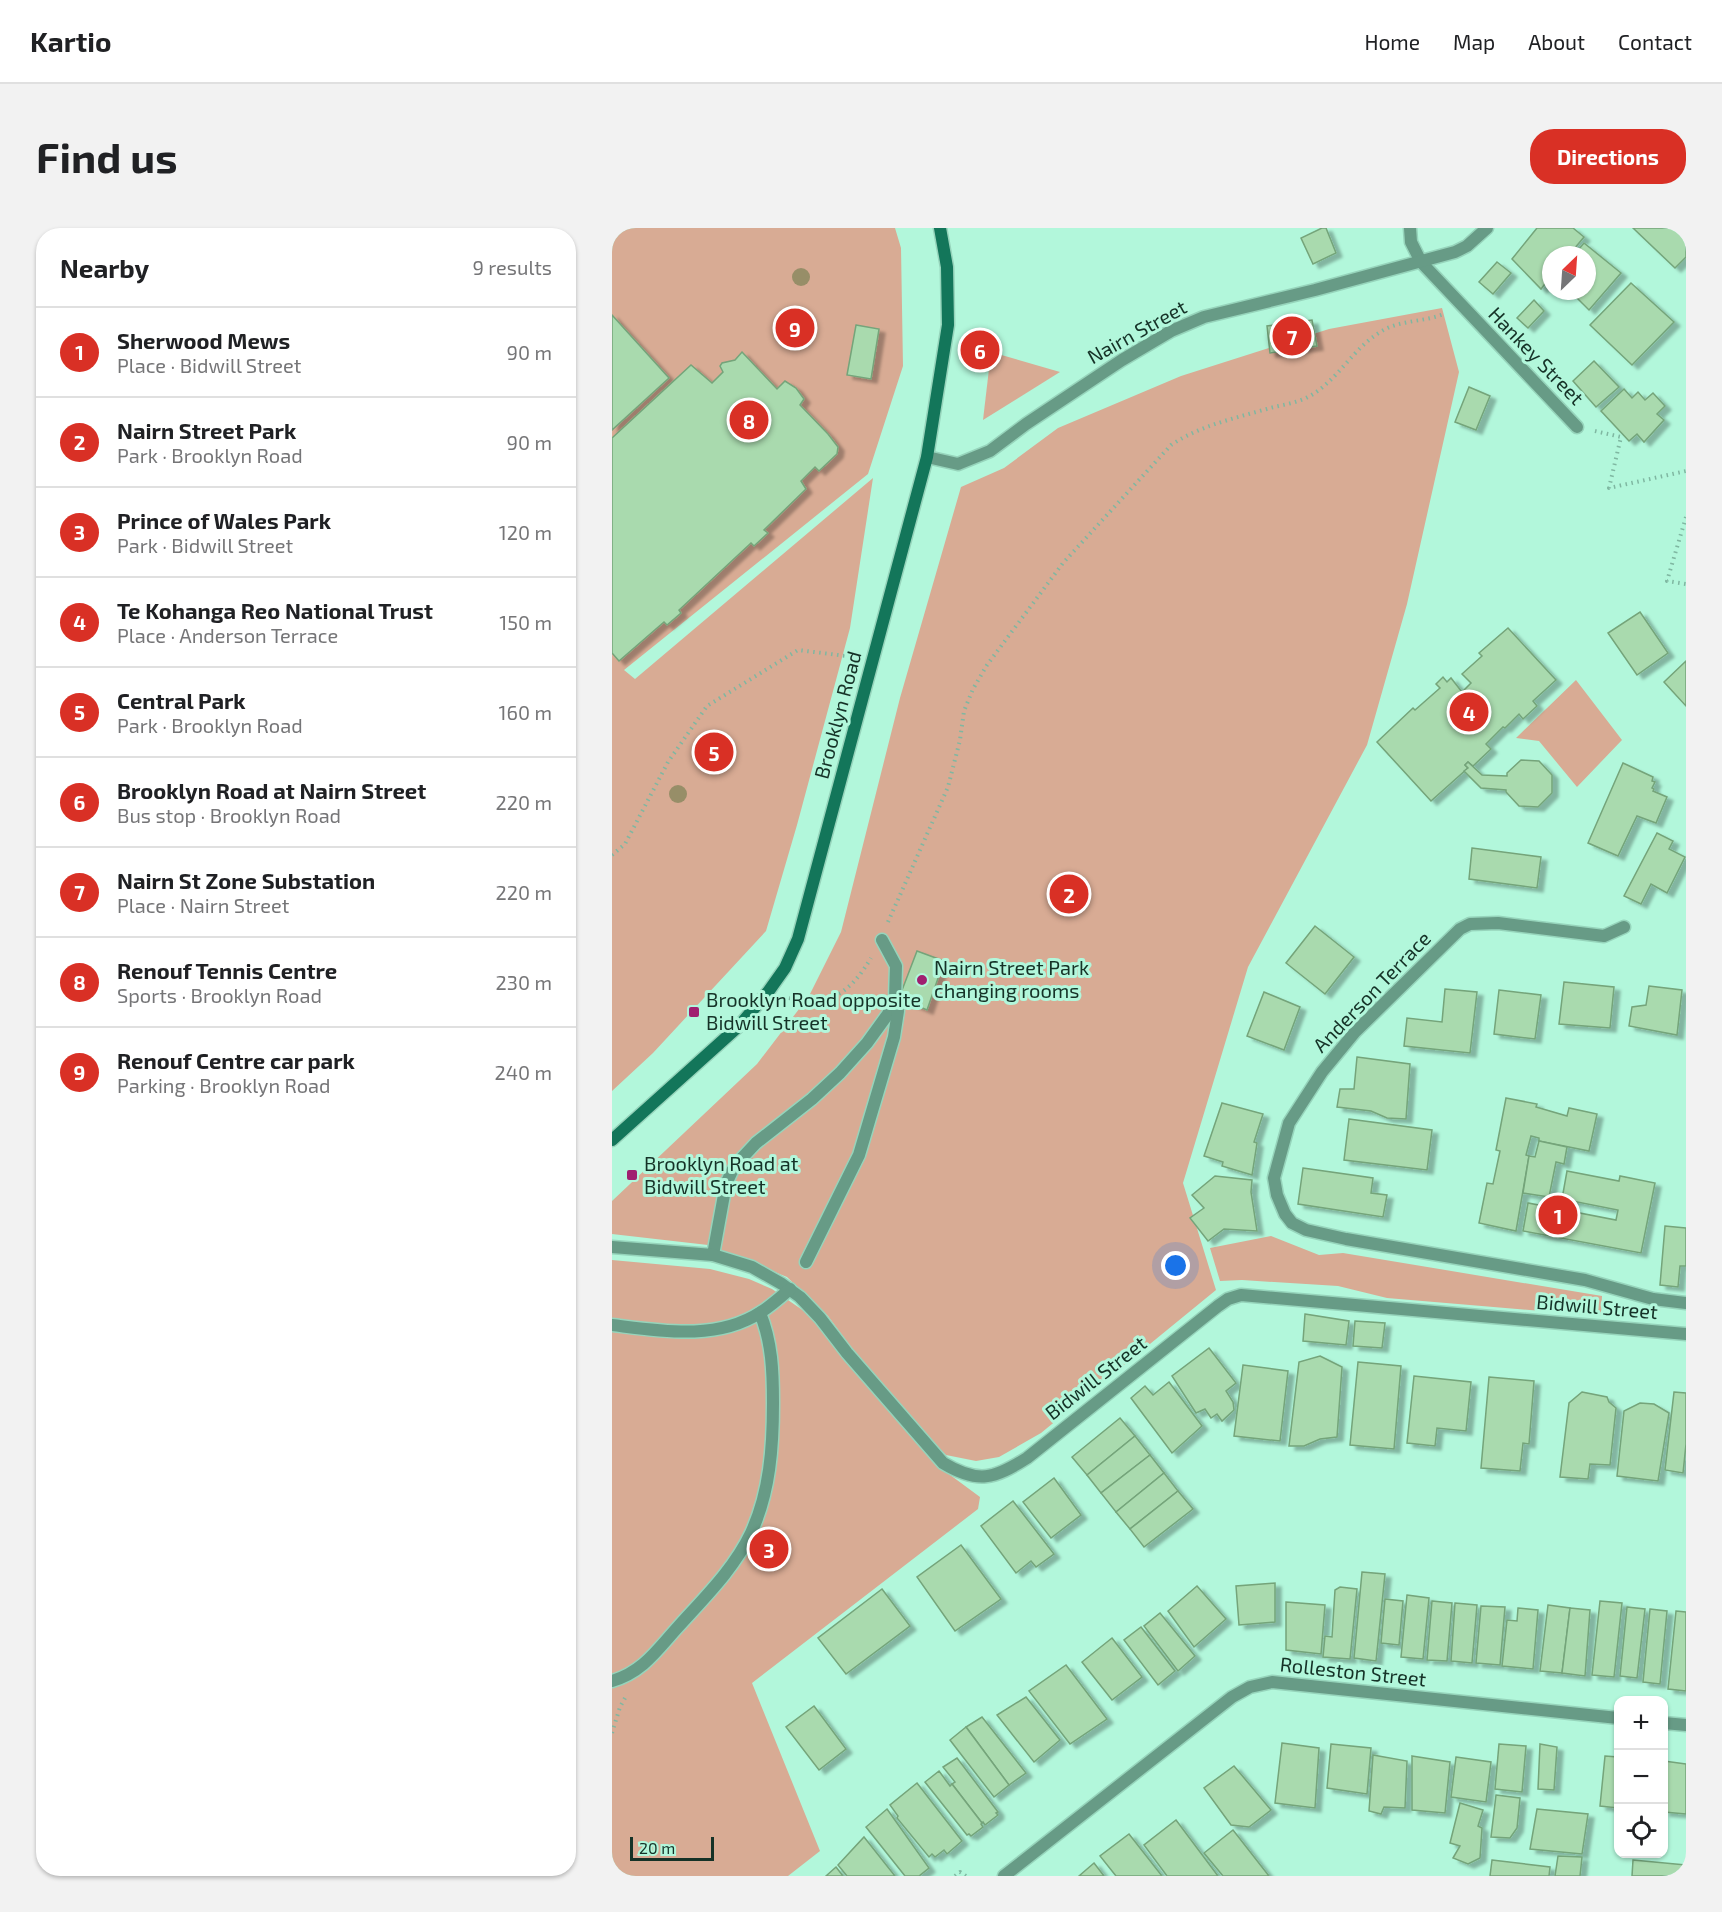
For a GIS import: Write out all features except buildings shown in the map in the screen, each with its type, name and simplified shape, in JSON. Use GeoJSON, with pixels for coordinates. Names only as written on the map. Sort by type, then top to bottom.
{"type":"FeatureCollection","features":[{"type":"Feature","properties":{"kind":"main road","name":"Brooklyn Road"},"geometry":{"type":"LineString","coordinates":[[612,1140],[740,1025],[768,992],[784,968],[798,939],[927,457],[948,325],[947,267],[940,228]]}},
{"type":"Feature","properties":{"kind":"street"},"geometry":{"type":"LineString","coordinates":[[1410,228],[1411,242],[1421,262]]}},
{"type":"Feature","properties":{"kind":"street","name":"Nairn Street"},"geometry":{"type":"LineString","coordinates":[[927,457],[957,464],[990,452],[1026,424],[1122,360],[1171,331],[1204,317],[1455,252],[1467,246],[1487,228]]}},
{"type":"Feature","properties":{"kind":"street","name":"Hankey Street"},"geometry":{"type":"LineString","coordinates":[[1421,262],[1577,427]]}},
{"type":"Feature","properties":{"kind":"street","name":"Anderson Terrace"},"geometry":{"type":"LineString","coordinates":[[1448,1256],[1346,1239],[1306,1230],[1292,1223],[1285,1214],[1277,1195],[1274,1178],[1289,1123],[1322,1072],[1355,1032],[1460,929],[1470,924],[1498,923],[1604,936],[1624,927]]}},
{"type":"Feature","properties":{"kind":"street"},"geometry":{"type":"LineString","coordinates":[[806,1262],[859,1155],[894,1036],[898,1011],[895,999],[896,966],[882,940]]}},
{"type":"Feature","properties":{"kind":"street"},"geometry":{"type":"LineString","coordinates":[[713,1255],[726,1184],[732,1171],[756,1143],[812,1099],[840,1073],[867,1043],[888,1014],[895,999]]}},
{"type":"Feature","properties":{"kind":"street","name":"Bidwill Street"},"geometry":{"type":"LineString","coordinates":[[612,1247],[713,1255],[752,1267],[790,1289],[820,1318],[847,1353],[943,1463],[969,1476],[995,1475],[1027,1458],[1218,1306],[1228,1299],[1241,1295],[1686,1334]]}},
{"type":"Feature","properties":{"kind":"street","name":"Bidwill Street"},"geometry":{"type":"LineString","coordinates":[[1448,1256],[1585,1280],[1653,1299],[1686,1303]]}},
{"type":"Feature","properties":{"kind":"street"},"geometry":{"type":"LineString","coordinates":[[612,1325],[681,1333],[708,1330],[736,1324],[760,1313],[790,1289]]}},
{"type":"Feature","properties":{"kind":"street"},"geometry":{"type":"LineString","coordinates":[[612,1681],[641,1668],[712,1589],[750,1535],[762,1507],[769,1474],[772,1435],[771,1356],[768,1331],[760,1313]]}},
{"type":"Feature","properties":{"kind":"street","name":"Rolleston Street"},"geometry":{"type":"LineString","coordinates":[[1004,1876],[1232,1697],[1250,1687],[1272,1682],[1614,1718]]}},
{"type":"Feature","properties":{"kind":"street"},"geometry":{"type":"LineString","coordinates":[[1668,1723],[1686,1725]]}},
{"type":"Feature","properties":{"kind":"path"},"geometry":{"type":"LineString","coordinates":[[768,992],[815,1006],[835,998],[852,986],[882,940],[936,817],[948,787],[960,740],[964,711],[987,665],[1062,563],[1171,445],[1187,434],[1218,423],[1305,399],[1320,390],[1382,330],[1398,324],[1442,315],[1459,302]]}},
{"type":"Feature","properties":{"kind":"path","name":"Hankey Street"},"geometry":{"type":"LineString","coordinates":[[1577,427],[1621,437],[1609,488],[1686,471]]}},
{"type":"Feature","properties":{"kind":"path"},"geometry":{"type":"LineString","coordinates":[[1686,517],[1667,581],[1686,584]]}},
{"type":"Feature","properties":{"kind":"path"},"geometry":{"type":"LineString","coordinates":[[612,855],[625,844],[668,762],[707,706],[798,650],[872,660]]}},
{"type":"Feature","properties":{"kind":"path"},"geometry":{"type":"LineString","coordinates":[[955,1876],[960,1872],[966,1876]]}},
{"type":"Feature","properties":{"kind":"shaded area"},"geometry":{"type":"Polygon","coordinates":[[[612,228],[895,228],[901,248],[903,366],[868,474],[624,670],[635,679],[873,478],[850,628],[766,931],[653,1053],[612,1091],[612,228]]]}},
{"type":"Feature","properties":{"kind":"shaded area"},"geometry":{"type":"Polygon","coordinates":[[[1442,308],[1459,372],[1407,604],[1367,745],[1248,967],[1183,1183],[1216,1290],[1041,1433],[999,1457],[976,1461],[946,1455],[888,1397],[828,1316],[787,1277],[708,1245],[612,1234],[612,1201],[757,1064],[809,996],[841,932],[900,698],[961,487],[1004,468],[1058,428],[1181,376],[1329,329],[1442,308]]]}},
{"type":"Feature","properties":{"kind":"shaded area"},"geometry":{"type":"Polygon","coordinates":[[[991,352],[1060,372],[983,420],[991,352]]]}},
{"type":"Feature","properties":{"kind":"shaded area"},"geometry":{"type":"Polygon","coordinates":[[[1576,680],[1622,740],[1577,787],[1539,741],[1516,738],[1576,680]]]}},
{"type":"Feature","properties":{"kind":"shaded area"},"geometry":{"type":"Polygon","coordinates":[[[1271,1236],[1319,1255],[1343,1253],[1602,1296],[1601,1316],[1387,1298],[1338,1286],[1242,1280],[1220,1281],[1210,1248],[1271,1236]]]}},
{"type":"Feature","properties":{"kind":"shaded area"},"geometry":{"type":"Polygon","coordinates":[[[612,1260],[710,1269],[749,1279],[772,1289],[817,1320],[938,1466],[980,1497],[978,1509],[752,1683],[820,1851],[788,1876],[612,1876],[612,1260]]]}},
{"type":"Feature","properties":{"kind":"place","name":"Renouf Centre car park"},"geometry":{"type":"Point","coordinates":[795,328]}},
{"type":"Feature","properties":{"kind":"place","name":"Nairn St Zone Substation"},"geometry":{"type":"Point","coordinates":[1292,336]}},
{"type":"Feature","properties":{"kind":"place","name":"Brooklyn Road at Nairn Street"},"geometry":{"type":"Point","coordinates":[980,350]}},
{"type":"Feature","properties":{"kind":"place","name":"Renouf Tennis Centre"},"geometry":{"type":"Point","coordinates":[749,420]}},
{"type":"Feature","properties":{"kind":"place","name":"Te Kohanga Reo National Trust"},"geometry":{"type":"Point","coordinates":[1469,712]}},
{"type":"Feature","properties":{"kind":"place","name":"Central Park"},"geometry":{"type":"Point","coordinates":[714,752]}},
{"type":"Feature","properties":{"kind":"place","name":"Nairn Street Park"},"geometry":{"type":"Point","coordinates":[1069,894]}},
{"type":"Feature","properties":{"kind":"place","name":"Nairn Street Park changing rooms"},"geometry":{"type":"Point","coordinates":[922,980]}},
{"type":"Feature","properties":{"kind":"place","name":"Brooklyn Road opposite Bidwill Street"},"geometry":{"type":"Point","coordinates":[694,1012]}},
{"type":"Feature","properties":{"kind":"place","name":"Brooklyn Road at Bidwill Street"},"geometry":{"type":"Point","coordinates":[632,1175]}},
{"type":"Feature","properties":{"kind":"place","name":"Sherwood Mews"},"geometry":{"type":"Point","coordinates":[1558,1215]}},
{"type":"Feature","properties":{"kind":"place","name":"Prince of Wales Park"},"geometry":{"type":"Point","coordinates":[769,1549]}}]}
